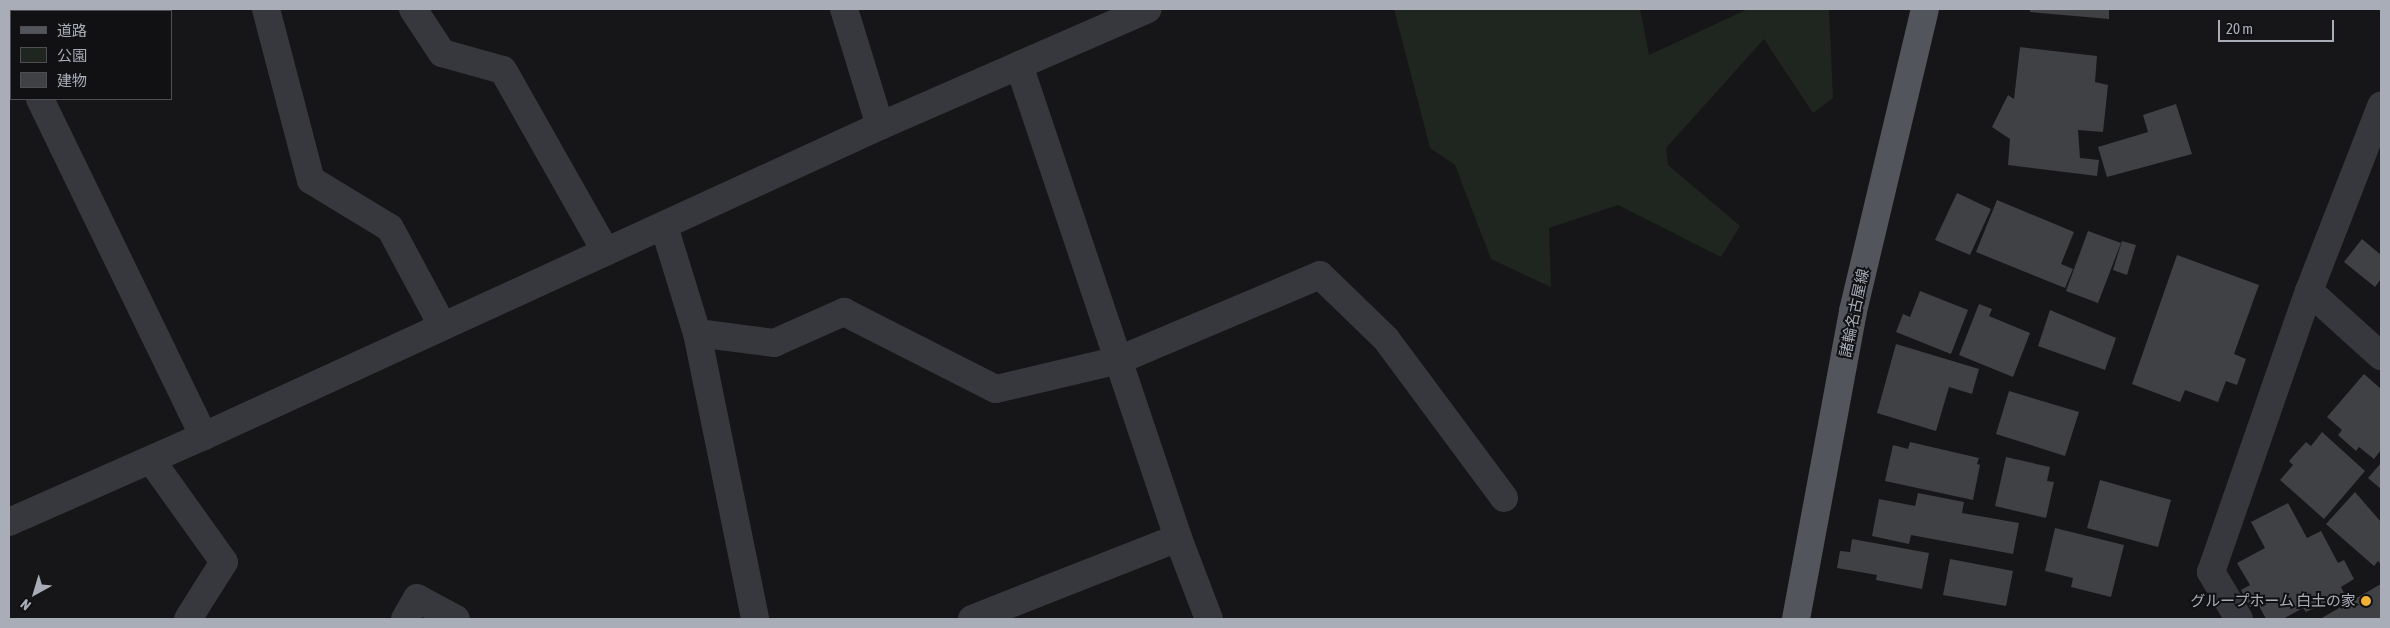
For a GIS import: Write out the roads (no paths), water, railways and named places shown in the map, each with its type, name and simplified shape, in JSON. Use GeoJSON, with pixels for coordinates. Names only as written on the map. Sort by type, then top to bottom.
{"type":"FeatureCollection","features":[{"type":"Feature","properties":{"kind":"main road","name":"諸輪名古屋線"},"geometry":{"type":"LineString","coordinates":[[1796,619],[1853,311],[1925,9]]}},
{"type":"Feature","properties":{"kind":"street"},"geometry":{"type":"LineString","coordinates":[[266,9],[311,180],[390,228],[442,325]]}},
{"type":"Feature","properties":{"kind":"street"},"geometry":{"type":"LineString","coordinates":[[413,9],[442,52],[503,70],[606,252]]}},
{"type":"Feature","properties":{"kind":"street"},"geometry":{"type":"LineString","coordinates":[[844,9],[880,126]]}},
{"type":"Feature","properties":{"kind":"street"},"geometry":{"type":"LineString","coordinates":[[9,522],[204,436],[442,325],[664,226],[880,126],[1148,9]]}},
{"type":"Feature","properties":{"kind":"street"},"geometry":{"type":"LineString","coordinates":[[1019,65],[1178,538],[1209,619]]}},
{"type":"Feature","properties":{"kind":"street"},"geometry":{"type":"LineString","coordinates":[[40,100],[204,436]]}},
{"type":"Feature","properties":{"kind":"street"},"geometry":{"type":"LineString","coordinates":[[2239,619],[2211,572],[2309,291],[2381,106]]}},
{"type":"Feature","properties":{"kind":"street"},"geometry":{"type":"LineString","coordinates":[[664,226],[697,333],[754,619]]}},
{"type":"Feature","properties":{"kind":"street"},"geometry":{"type":"LineString","coordinates":[[697,333],[774,343],[844,312],[996,389],[1119,360],[1320,275],[1386,339],[1504,498]]}},
{"type":"Feature","properties":{"kind":"street"},"geometry":{"type":"LineString","coordinates":[[2309,291],[2381,356]]}},
{"type":"Feature","properties":{"kind":"street"},"geometry":{"type":"LineString","coordinates":[[151,460],[224,562],[188,619]]}},
{"type":"Feature","properties":{"kind":"street"},"geometry":{"type":"LineString","coordinates":[[972,619],[999,614],[1178,538]]}},
{"type":"Feature","properties":{"kind":"street"},"geometry":{"type":"LineString","coordinates":[[404,619],[417,598],[456,619]]}},
{"type":"Feature","properties":{"kind":"place","name":"グループホーム 白土の家"},"geometry":{"type":"Point","coordinates":[2366,601]}}]}
